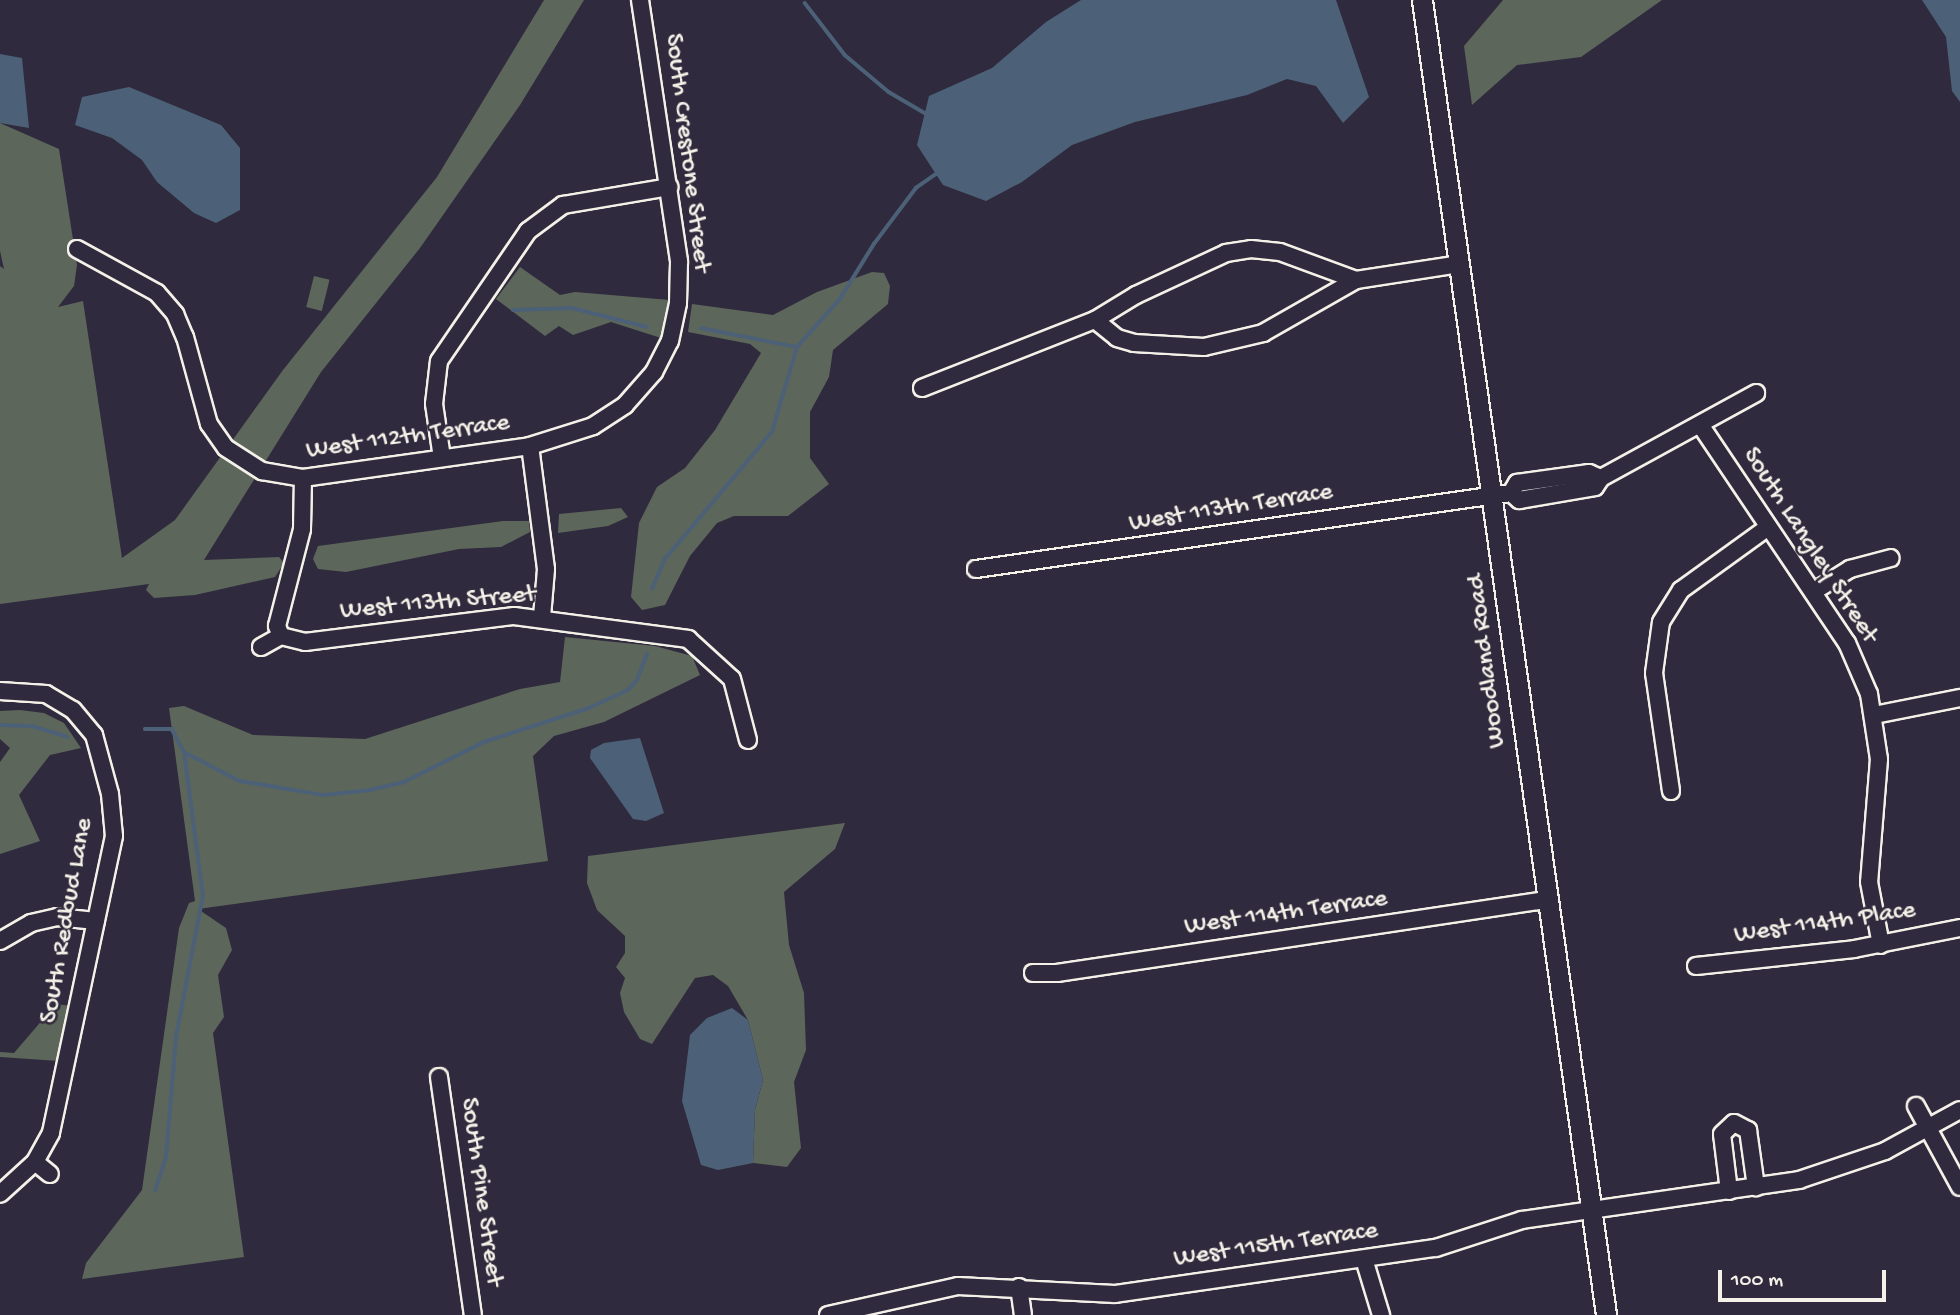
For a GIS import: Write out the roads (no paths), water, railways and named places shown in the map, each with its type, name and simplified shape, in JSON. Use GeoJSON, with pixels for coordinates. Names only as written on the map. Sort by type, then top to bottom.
{"type":"FeatureCollection","features":[{"type":"Feature","properties":{"kind":"main road","name":"Woodland Road"},"geometry":{"type":"LineString","coordinates":[[1422,0],[1461,264],[1502,494],[1546,900],[1606,1315]]}},
{"type":"Feature","properties":{"kind":"street","name":"South Crestone Street"},"geometry":{"type":"LineString","coordinates":[[530,446],[593,426],[625,404],[654,372],[670,341],[678,303],[679,261],[640,0]]}},
{"type":"Feature","properties":{"kind":"street"},"geometry":{"type":"LineString","coordinates":[[442,458],[434,404],[439,361],[528,230],[563,205],[669,187]]}},
{"type":"Feature","properties":{"kind":"street","name":"West 112th Terrace"},"geometry":{"type":"LineString","coordinates":[[77,249],[157,293],[174,314],[186,337],[209,424],[226,448],[262,471],[303,478],[530,446]]}},
{"type":"Feature","properties":{"kind":"street"},"geometry":{"type":"LineString","coordinates":[[922,388],[1095,320],[1170,278],[1241,250],[1280,252],[1356,280]]}},
{"type":"Feature","properties":{"kind":"street"},"geometry":{"type":"LineString","coordinates":[[1095,320],[1117,338],[1134,343],[1204,347],[1263,333],[1356,280],[1461,264]]}},
{"type":"Feature","properties":{"kind":"street"},"geometry":{"type":"LineString","coordinates":[[114,288],[121,272]]}},
{"type":"Feature","properties":{"kind":"street","name":"West 113th Terrace"},"geometry":{"type":"LineString","coordinates":[[976,569],[1502,494],[1519,500],[1558,496],[1595,487],[1601,478],[1701,426],[1756,393]]}},
{"type":"Feature","properties":{"kind":"street","name":"South Langley Street"},"geometry":{"type":"LineString","coordinates":[[1701,426],[1856,659],[1874,715],[1879,780],[1868,856],[1881,945]]}},
{"type":"Feature","properties":{"kind":"street"},"geometry":{"type":"LineString","coordinates":[[530,446],[546,569],[542,617]]}},
{"type":"Feature","properties":{"kind":"street"},"geometry":{"type":"LineString","coordinates":[[261,647],[281,636],[277,626],[302,529],[303,478]]}},
{"type":"Feature","properties":{"kind":"street"},"geometry":{"type":"LineString","coordinates":[[1671,791],[1654,673],[1661,622],[1688,583],[1767,528]]}},
{"type":"Feature","properties":{"kind":"street"},"geometry":{"type":"LineString","coordinates":[[1813,592],[1850,569],[1891,558]]}},
{"type":"Feature","properties":{"kind":"street","name":"West 113th Street"},"geometry":{"type":"LineString","coordinates":[[281,636],[304,642],[514,616],[542,617],[688,639],[732,679],[748,740]]}},
{"type":"Feature","properties":{"kind":"street","name":"South Redbud Lane"},"geometry":{"type":"LineString","coordinates":[[0,691],[46,694],[73,710],[94,735],[104,760],[114,836],[55,1117],[35,1163]]}},
{"type":"Feature","properties":{"kind":"street"},"geometry":{"type":"LineString","coordinates":[[1874,715],[1960,698]]}},
{"type":"Feature","properties":{"kind":"street","name":"West 114th Terrace"},"geometry":{"type":"LineString","coordinates":[[1033,973],[1070,971],[1546,900]]}},
{"type":"Feature","properties":{"kind":"street"},"geometry":{"type":"LineString","coordinates":[[0,941],[31,923],[57,917],[96,921]]}},
{"type":"Feature","properties":{"kind":"street","name":"West 114th Place"},"geometry":{"type":"LineString","coordinates":[[1696,966],[1881,945],[1960,928]]}},
{"type":"Feature","properties":{"kind":"street","name":"South Pine Street"},"geometry":{"type":"LineString","coordinates":[[439,1077],[473,1315]]}},
{"type":"Feature","properties":{"kind":"street"},"geometry":{"type":"LineString","coordinates":[[1916,1107],[1960,1187]]}},
{"type":"Feature","properties":{"kind":"street","name":"West 115th Terrace"},"geometry":{"type":"LineString","coordinates":[[828,1315],[925,1290],[1019,1287],[1115,1294],[1436,1248],[1522,1220],[1756,1187],[1852,1164],[1930,1129],[1960,1110]]}},
{"type":"Feature","properties":{"kind":"street"},"geometry":{"type":"LineString","coordinates":[[1729,1191],[1722,1134],[1734,1124],[1748,1130],[1756,1187]]}},
{"type":"Feature","properties":{"kind":"street"},"geometry":{"type":"LineString","coordinates":[[0,1194],[35,1163],[50,1174]]}},
{"type":"Feature","properties":{"kind":"street"},"geometry":{"type":"LineString","coordinates":[[1364,1259],[1381,1315]]}},
{"type":"Feature","properties":{"kind":"street"},"geometry":{"type":"LineString","coordinates":[[1019,1287],[1023,1315]]}},
{"type":"Feature","properties":{"kind":"water"},"geometry":{"type":"Polygon","coordinates":[[[1081,0],[1336,0],[1369,97],[1343,123],[1316,86],[1287,79],[1247,95],[1135,122],[1072,145],[1022,182],[986,201],[943,185],[917,145],[929,96],[992,68],[1046,22],[1081,0]]]}},
{"type":"Feature","properties":{"kind":"water"},"geometry":{"type":"Polygon","coordinates":[[[1922,0],[1960,0],[1960,102],[1952,91],[1946,37],[1922,0]]]}},
{"type":"Feature","properties":{"kind":"water"},"geometry":{"type":"Polygon","coordinates":[[[0,54],[22,58],[29,128],[0,123],[0,54]]]}},
{"type":"Feature","properties":{"kind":"water"},"geometry":{"type":"Polygon","coordinates":[[[129,87],[221,125],[240,148],[240,210],[216,223],[194,213],[157,182],[142,160],[112,138],[75,125],[82,97],[129,87]]]}},
{"type":"Feature","properties":{"kind":"water"},"geometry":{"type":"Polygon","coordinates":[[[640,738],[664,813],[646,821],[633,819],[590,758],[591,750],[604,743],[640,738]]]}},
{"type":"Feature","properties":{"kind":"water"},"geometry":{"type":"Polygon","coordinates":[[[732,1008],[748,1020],[763,1080],[755,1110],[753,1163],[718,1170],[701,1165],[682,1101],[690,1035],[707,1018],[732,1008]]]}},
{"type":"Feature","properties":{"kind":"waterway"},"geometry":{"type":"LineString","coordinates":[[805,3],[845,55],[889,92],[925,113]]}},
{"type":"Feature","properties":{"kind":"waterway"},"geometry":{"type":"LineString","coordinates":[[652,589],[665,559],[772,432],[797,347],[840,299],[874,244],[916,188],[936,174]]}},
{"type":"Feature","properties":{"kind":"waterway"},"geometry":{"type":"LineString","coordinates":[[513,310],[572,308],[647,327]]}},
{"type":"Feature","properties":{"kind":"waterway"},"geometry":{"type":"LineString","coordinates":[[701,328],[797,347]]}},
{"type":"Feature","properties":{"kind":"waterway"},"geometry":{"type":"LineString","coordinates":[[155,1191],[166,1157],[176,1037],[203,896],[184,752],[240,781],[324,795],[370,790],[404,782],[484,742],[589,708],[628,690],[637,680],[647,654]]}},
{"type":"Feature","properties":{"kind":"waterway"},"geometry":{"type":"LineString","coordinates":[[0,725],[32,726],[67,737]]}},
{"type":"Feature","properties":{"kind":"waterway"},"geometry":{"type":"LineString","coordinates":[[145,729],[172,729],[184,752]]}}]}
